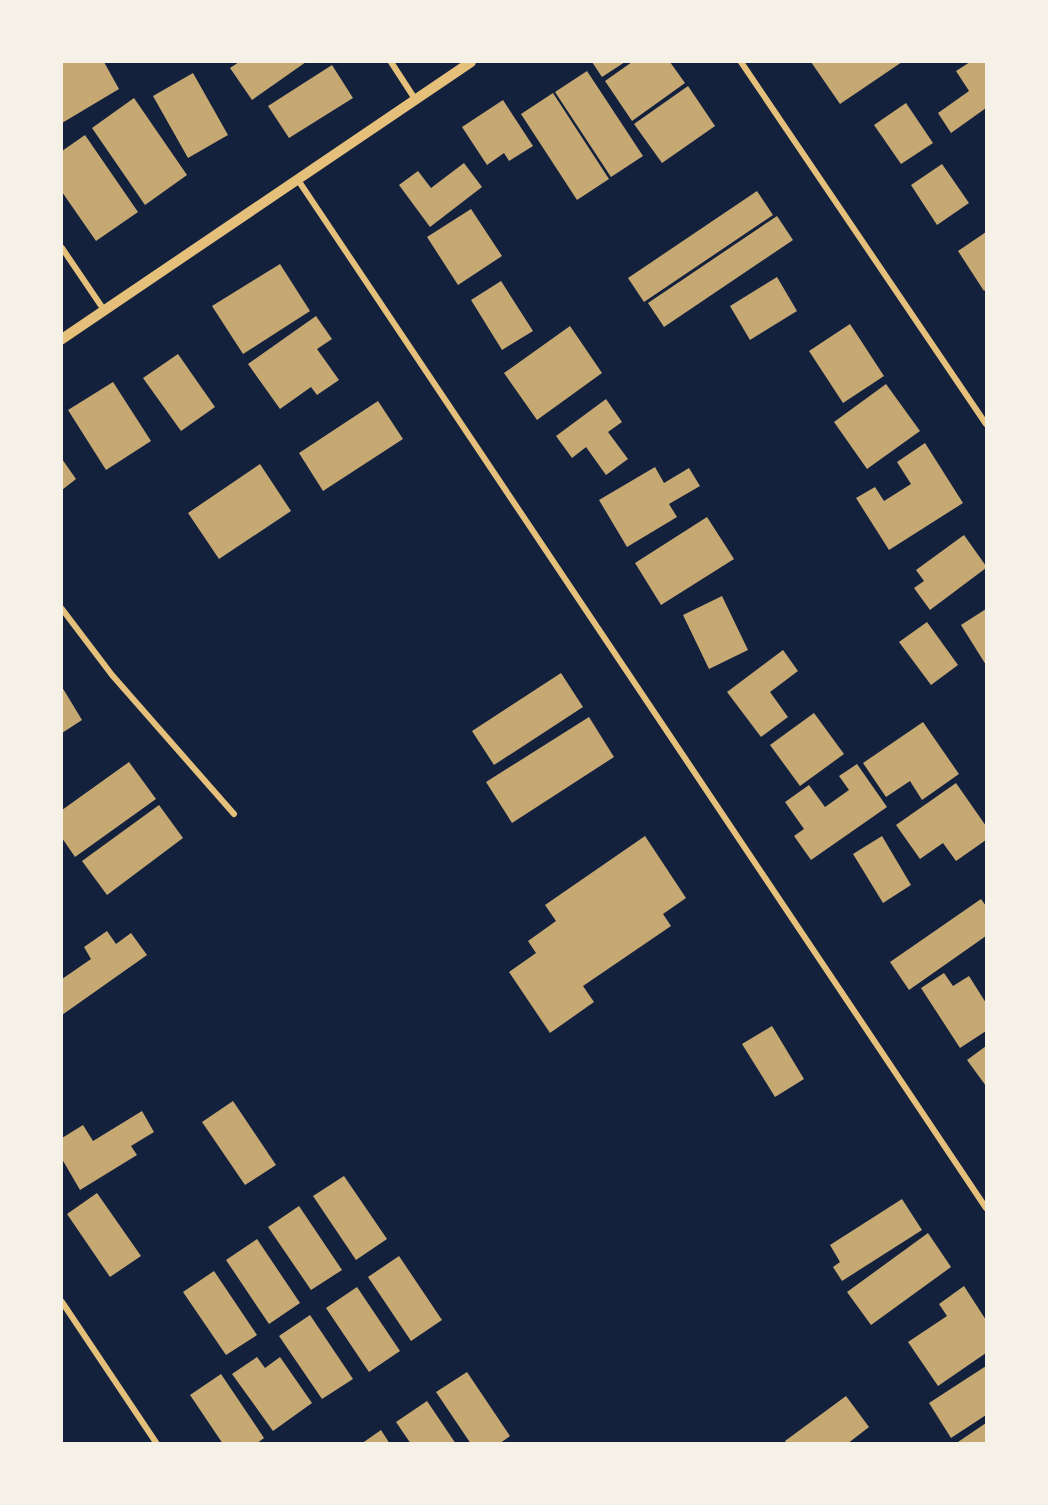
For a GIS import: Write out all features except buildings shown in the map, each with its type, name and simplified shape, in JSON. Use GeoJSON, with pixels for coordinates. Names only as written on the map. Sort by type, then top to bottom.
{"type":"FeatureCollection","features":[{"type":"Feature","properties":{"kind":"street"},"geometry":{"type":"LineString","coordinates":[[392,62],[416,99]]}},
{"type":"Feature","properties":{"kind":"street"},"geometry":{"type":"LineString","coordinates":[[62,339],[471,62]]}},
{"type":"Feature","properties":{"kind":"street"},"geometry":{"type":"LineString","coordinates":[[741,62],[987,424]]}},
{"type":"Feature","properties":{"kind":"street"},"geometry":{"type":"LineString","coordinates":[[298,180],[987,1208]]}},
{"type":"Feature","properties":{"kind":"street"},"geometry":{"type":"LineString","coordinates":[[62,248],[104,310]]}},
{"type":"Feature","properties":{"kind":"street"},"geometry":{"type":"LineString","coordinates":[[62,609],[112,675],[234,814]]}},
{"type":"Feature","properties":{"kind":"street"},"geometry":{"type":"LineString","coordinates":[[62,1302],[157,1443]]}}]}
